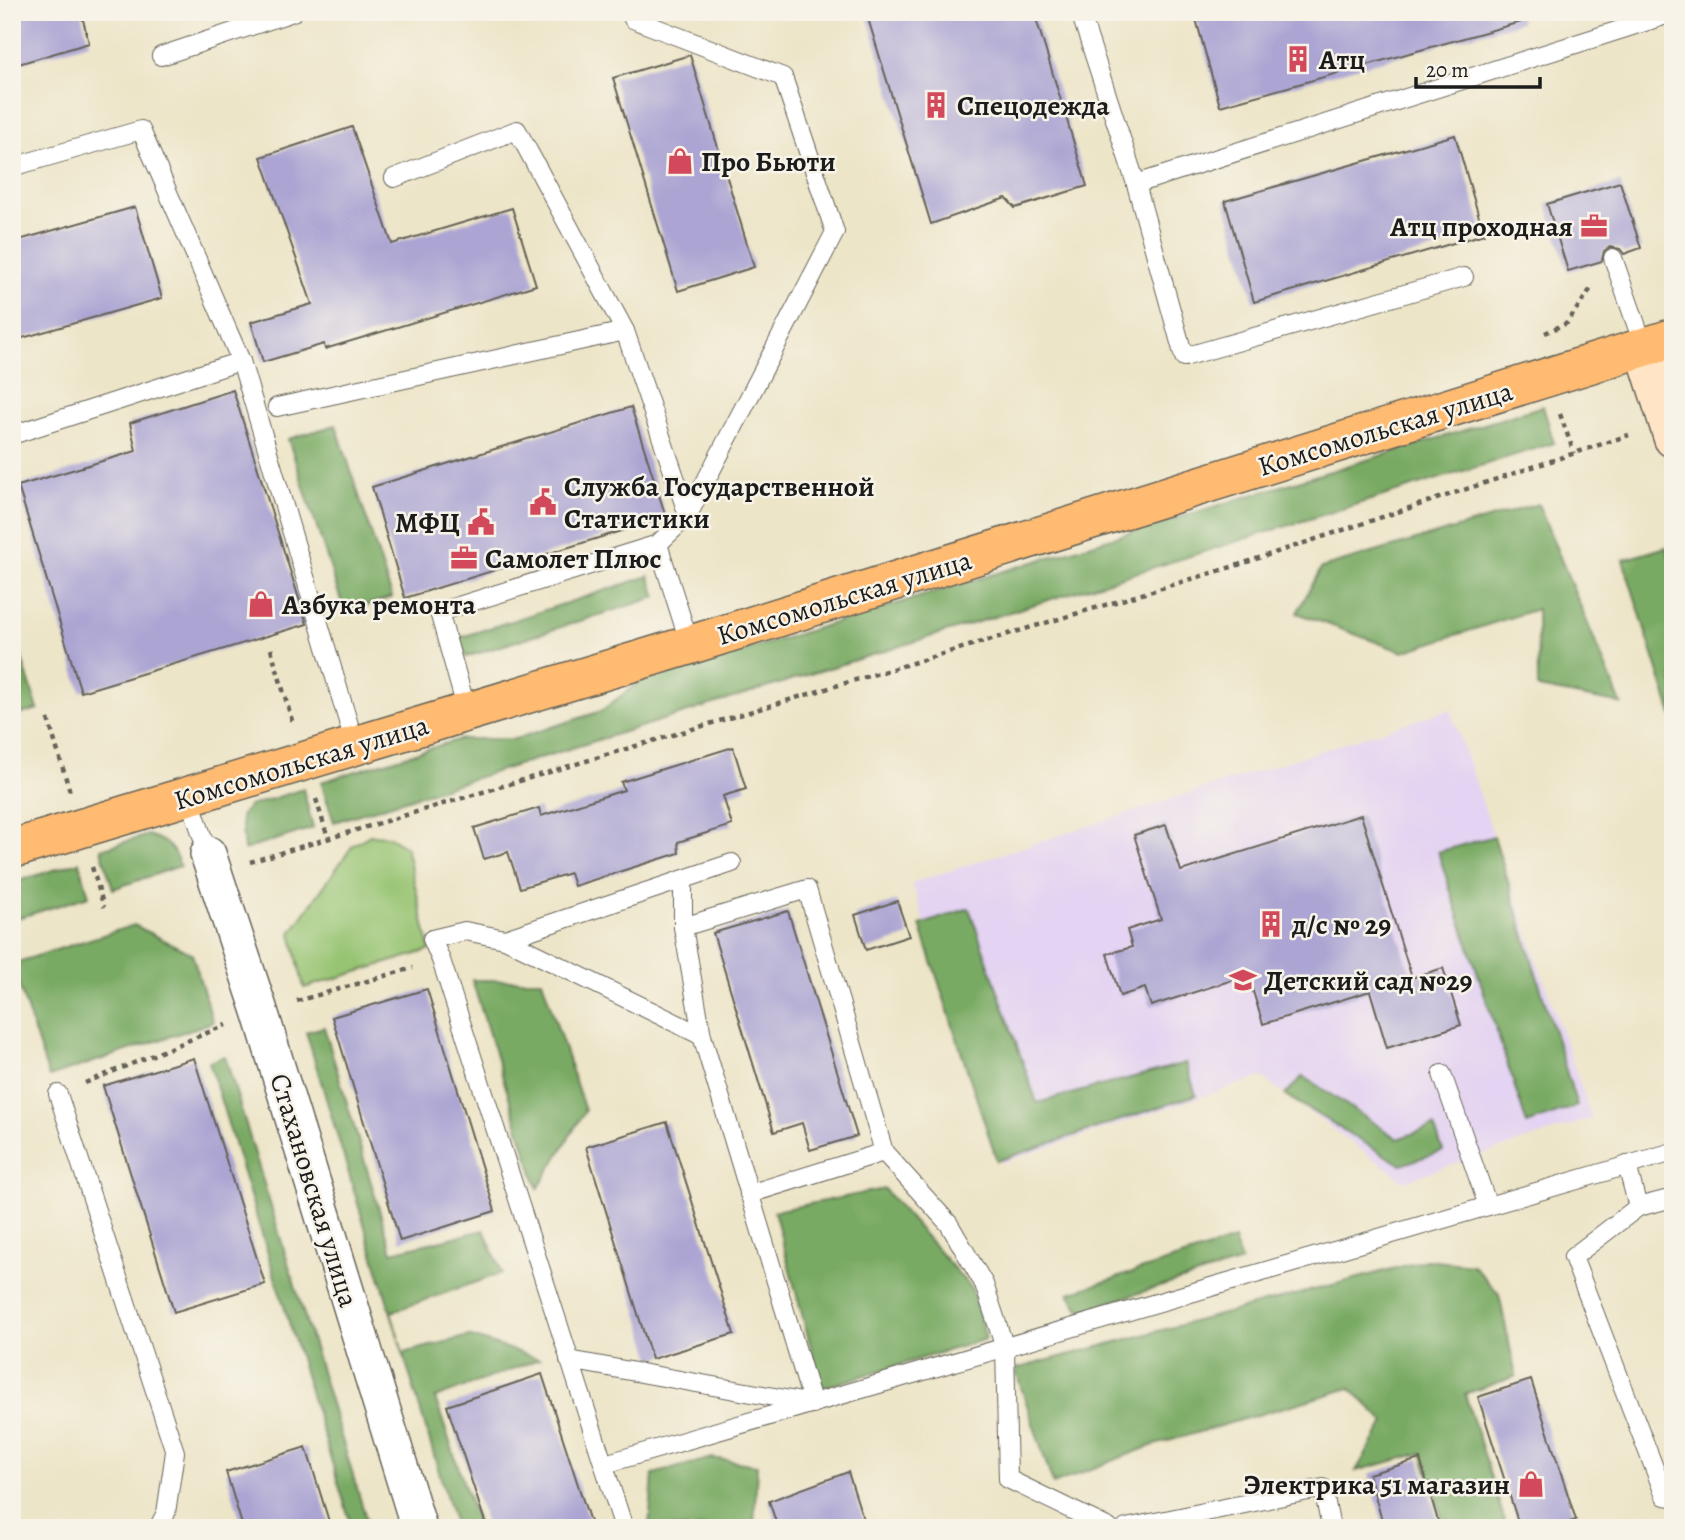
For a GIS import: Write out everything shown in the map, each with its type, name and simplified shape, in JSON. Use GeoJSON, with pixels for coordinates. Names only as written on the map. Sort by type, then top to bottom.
{"type":"FeatureCollection","features":[{"type":"Feature","properties":{"kind":"main road","name":"Комсомольская улица"},"geometry":{"type":"LineString","coordinates":[[12,849],[690,645],[1658,342]]}},
{"type":"Feature","properties":{"kind":"street"},"geometry":{"type":"LineString","coordinates":[[1658,342],[1670,430]]}},
{"type":"Feature","properties":{"kind":"street","name":"Стахановская улица"},"geometry":{"type":"LineString","coordinates":[[210,864],[260,1011],[419,1528]]}},
{"type":"Feature","properties":{"kind":"lane"},"geometry":{"type":"LineString","coordinates":[[161,56],[293,12]]}},
{"type":"Feature","properties":{"kind":"lane"},"geometry":{"type":"LineString","coordinates":[[1080,12],[1136,184],[1184,357],[1464,278]]}},
{"type":"Feature","properties":{"kind":"lane"},"geometry":{"type":"LineString","coordinates":[[1136,184],[1673,13]]}},
{"type":"Feature","properties":{"kind":"lane"},"geometry":{"type":"LineString","coordinates":[[467,711],[439,612],[658,544],[688,515],[835,232],[783,77],[633,19]]}},
{"type":"Feature","properties":{"kind":"lane"},"geometry":{"type":"LineString","coordinates":[[12,167],[141,130],[241,361],[355,745]]}},
{"type":"Feature","properties":{"kind":"lane"},"geometry":{"type":"LineString","coordinates":[[394,178],[517,130],[625,331],[688,515]]}},
{"type":"Feature","properties":{"kind":"lane"},"geometry":{"type":"LineString","coordinates":[[1613,257],[1658,342]]}},
{"type":"Feature","properties":{"kind":"lane"},"geometry":{"type":"LineString","coordinates":[[277,407],[625,331]]}},
{"type":"Feature","properties":{"kind":"lane"},"geometry":{"type":"LineString","coordinates":[[12,435],[241,361]]}},
{"type":"Feature","properties":{"kind":"lane"},"geometry":{"type":"LineString","coordinates":[[658,544],[690,645]]}},
{"type":"Feature","properties":{"kind":"lane"},"geometry":{"type":"LineString","coordinates":[[188,796],[210,864]]}},
{"type":"Feature","properties":{"kind":"lane"},"geometry":{"type":"LineString","coordinates":[[505,939],[732,863]]}},
{"type":"Feature","properties":{"kind":"lane"},"geometry":{"type":"LineString","coordinates":[[682,881],[683,927],[702,1036],[813,1404]]}},
{"type":"Feature","properties":{"kind":"lane"},"geometry":{"type":"LineString","coordinates":[[683,927],[807,888],[884,1152],[949,1224],[984,1284],[1005,1348],[1008,1479],[1109,1528]]}},
{"type":"Feature","properties":{"kind":"lane"},"geometry":{"type":"LineString","coordinates":[[624,1528],[432,939],[465,931],[505,939],[702,1036]]}},
{"type":"Feature","properties":{"kind":"lane"},"geometry":{"type":"LineString","coordinates":[[1442,1074],[1488,1206]]}},
{"type":"Feature","properties":{"kind":"lane"},"geometry":{"type":"LineString","coordinates":[[58,1094],[175,1452],[166,1513],[158,1528]]}},
{"type":"Feature","properties":{"kind":"lane"},"geometry":{"type":"LineString","coordinates":[[749,1194],[884,1152]]}},
{"type":"Feature","properties":{"kind":"lane"},"geometry":{"type":"LineString","coordinates":[[605,1464],[1673,1152]]}},
{"type":"Feature","properties":{"kind":"lane"},"geometry":{"type":"LineString","coordinates":[[1627,1165],[1638,1207]]}},
{"type":"Feature","properties":{"kind":"lane"},"geometry":{"type":"LineString","coordinates":[[1670,1500],[1573,1257],[1638,1207],[1673,1198]]}},
{"type":"Feature","properties":{"kind":"lane"},"geometry":{"type":"LineString","coordinates":[[569,1360],[813,1404]]}},
{"type":"Feature","properties":{"kind":"lane"},"geometry":{"type":"LineString","coordinates":[[1126,1528],[1323,1488],[1331,1528]]}},
{"type":"Feature","properties":{"kind":"path"},"geometry":{"type":"LineString","coordinates":[[1534,337],[1567,323],[1613,257]]}},
{"type":"Feature","properties":{"kind":"path"},"geometry":{"type":"LineString","coordinates":[[210,864],[1235,566],[1670,430]]}},
{"type":"Feature","properties":{"kind":"shaded area","name":"Детский сад №29"},"geometry":{"type":"Polygon","coordinates":[[[1450,709],[1592,1118],[1404,1181],[1261,1077],[1001,1163],[912,883],[1450,709]]]}},
{"type":"Feature","properties":{"kind":"green space"},"geometry":{"type":"Polygon","coordinates":[[[1543,406],[1554,443],[334,822],[321,782],[460,739],[515,739],[601,711],[638,683],[1543,406]]]}},
{"type":"Feature","properties":{"kind":"green space"},"geometry":{"type":"Polygon","coordinates":[[[336,425],[392,597],[345,613],[288,439],[336,425]]]}},
{"type":"Feature","properties":{"kind":"green space"},"geometry":{"type":"Polygon","coordinates":[[[1538,504],[1621,704],[1538,688],[1537,609],[1403,652],[1297,613],[1321,568],[1538,504]]]}},
{"type":"Feature","properties":{"kind":"green space"},"geometry":{"type":"Polygon","coordinates":[[[1666,547],[1673,569],[1673,718],[1623,560],[1666,547]]]}},
{"type":"Feature","properties":{"kind":"green space"},"geometry":{"type":"Polygon","coordinates":[[[649,576],[656,597],[466,657],[459,638],[649,576]]]}},
{"type":"Feature","properties":{"kind":"green space"},"geometry":{"type":"Polygon","coordinates":[[[12,628],[38,709],[12,717],[12,628]]]}},
{"type":"Feature","properties":{"kind":"green space"},"geometry":{"type":"Polygon","coordinates":[[[303,789],[313,828],[244,850],[241,816],[249,806],[303,789]]]}},
{"type":"Feature","properties":{"kind":"green space"},"geometry":{"type":"Polygon","coordinates":[[[148,835],[168,846],[180,866],[113,889],[101,849],[148,835]]]}},
{"type":"Feature","properties":{"kind":"green space"},"geometry":{"type":"Polygon","coordinates":[[[370,835],[388,836],[406,847],[430,950],[304,988],[291,933],[353,845],[370,835]]]}},
{"type":"Feature","properties":{"kind":"green space"},"geometry":{"type":"Polygon","coordinates":[[[1494,836],[1577,1106],[1527,1124],[1438,852],[1494,836]]]}},
{"type":"Feature","properties":{"kind":"green space"},"geometry":{"type":"Polygon","coordinates":[[[79,862],[89,896],[12,920],[12,883],[79,862]]]}},
{"type":"Feature","properties":{"kind":"green space"},"geometry":{"type":"Polygon","coordinates":[[[969,908],[1037,1103],[1186,1063],[1196,1095],[997,1161],[920,925],[969,908]]]}},
{"type":"Feature","properties":{"kind":"green space"},"geometry":{"type":"Polygon","coordinates":[[[134,925],[192,954],[213,1022],[49,1077],[12,964],[134,925]]]}},
{"type":"Feature","properties":{"kind":"green space"},"geometry":{"type":"Polygon","coordinates":[[[472,980],[542,980],[585,1111],[538,1189],[472,980]]]}},
{"type":"Feature","properties":{"kind":"green space"},"geometry":{"type":"Polygon","coordinates":[[[324,1027],[392,1252],[484,1230],[502,1273],[391,1312],[401,1345],[306,1032],[324,1027]]]}},
{"type":"Feature","properties":{"kind":"green space"},"geometry":{"type":"Polygon","coordinates":[[[225,1056],[369,1528],[352,1528],[209,1062],[225,1056]]]}},
{"type":"Feature","properties":{"kind":"green space"},"geometry":{"type":"Polygon","coordinates":[[[1303,1076],[1398,1139],[1434,1126],[1443,1151],[1401,1165],[1285,1095],[1303,1076]]]}},
{"type":"Feature","properties":{"kind":"green space"},"geometry":{"type":"Polygon","coordinates":[[[884,1189],[972,1289],[986,1339],[822,1388],[774,1211],[884,1189]]]}},
{"type":"Feature","properties":{"kind":"green space"},"geometry":{"type":"Polygon","coordinates":[[[1234,1240],[1241,1262],[1080,1311],[1069,1293],[1234,1240]]]}},
{"type":"Feature","properties":{"kind":"green space"},"geometry":{"type":"Polygon","coordinates":[[[1426,1260],[1473,1265],[1499,1294],[1516,1376],[1465,1394],[1507,1528],[1445,1528],[1422,1453],[1356,1471],[1385,1422],[1350,1388],[1148,1447],[1053,1484],[1015,1369],[1426,1260]]]}},
{"type":"Feature","properties":{"kind":"green space"},"geometry":{"type":"Polygon","coordinates":[[[469,1336],[539,1359],[435,1398],[479,1528],[456,1528],[403,1353],[469,1336]]]}},
{"type":"Feature","properties":{"kind":"green space"},"geometry":{"type":"Polygon","coordinates":[[[712,1458],[757,1465],[754,1528],[649,1528],[653,1474],[712,1458]]]}},
{"type":"Feature","properties":{"kind":"building"},"geometry":{"type":"Polygon","coordinates":[[[12,12],[81,12],[89,43],[12,66],[12,12]]]}},
{"type":"Feature","properties":{"kind":"building"},"geometry":{"type":"Polygon","coordinates":[[[866,12],[1034,12],[1087,186],[1015,208],[1006,198],[931,224],[866,12]]]}},
{"type":"Feature","properties":{"kind":"building","name":"Атц"},"geometry":{"type":"Polygon","coordinates":[[[1194,12],[1520,12],[1521,22],[1220,106],[1194,12]]]}},
{"type":"Feature","properties":{"kind":"building","name":"Про Бьюти"},"geometry":{"type":"Polygon","coordinates":[[[690,55],[754,267],[678,291],[613,78],[690,55]]]}},
{"type":"Feature","properties":{"kind":"building"},"geometry":{"type":"Polygon","coordinates":[[[352,127],[392,244],[512,208],[536,285],[325,349],[324,344],[263,362],[251,322],[312,304],[261,157],[352,127]]]}},
{"type":"Feature","properties":{"kind":"building"},"geometry":{"type":"Polygon","coordinates":[[[1455,135],[1484,234],[1254,302],[1225,201],[1455,135]]]}},
{"type":"Feature","properties":{"kind":"building","name":"Атц проходная"},"geometry":{"type":"Polygon","coordinates":[[[1620,182],[1641,248],[1624,254],[1620,249],[1610,247],[1604,251],[1602,261],[1568,271],[1547,204],[1620,182]]]}},
{"type":"Feature","properties":{"kind":"building"},"geometry":{"type":"Polygon","coordinates":[[[135,207],[162,298],[12,341],[12,242],[135,207]]]}},
{"type":"Feature","properties":{"kind":"building"},"geometry":{"type":"Polygon","coordinates":[[[233,390],[307,624],[81,692],[18,486],[136,451],[130,423],[233,390]]]}},
{"type":"Feature","properties":{"kind":"building"},"geometry":{"type":"Polygon","coordinates":[[[631,407],[666,517],[405,598],[372,487],[631,407]]]}},
{"type":"Feature","properties":{"kind":"building"},"geometry":{"type":"Polygon","coordinates":[[[733,747],[746,789],[723,796],[732,825],[678,842],[679,853],[574,886],[570,873],[520,888],[508,852],[484,859],[474,828],[539,808],[541,816],[624,790],[621,782],[733,747]]]}},
{"type":"Feature","properties":{"kind":"building","name":"д/с № 29"},"geometry":{"type":"Polygon","coordinates":[[[1361,815],[1412,978],[1443,968],[1461,1025],[1387,1048],[1370,991],[1263,1024],[1248,975],[1151,1006],[1145,988],[1120,996],[1107,954],[1132,947],[1127,930],[1161,919],[1134,835],[1166,825],[1181,871],[1361,815]]]}},
{"type":"Feature","properties":{"kind":"building"},"geometry":{"type":"Polygon","coordinates":[[[897,901],[909,936],[866,950],[855,915],[897,901]]]}},
{"type":"Feature","properties":{"kind":"building"},"geometry":{"type":"Polygon","coordinates":[[[788,911],[857,1136],[810,1150],[802,1123],[774,1132],[713,933],[788,911]]]}},
{"type":"Feature","properties":{"kind":"building"},"geometry":{"type":"Polygon","coordinates":[[[427,989],[495,1211],[400,1241],[332,1017],[427,989]]]}},
{"type":"Feature","properties":{"kind":"building"},"geometry":{"type":"Polygon","coordinates":[[[194,1058],[265,1284],[174,1312],[103,1086],[194,1058]]]}},
{"type":"Feature","properties":{"kind":"building"},"geometry":{"type":"Polygon","coordinates":[[[667,1122],[734,1334],[652,1359],[586,1147],[667,1122]]]}},
{"type":"Feature","properties":{"kind":"building"},"geometry":{"type":"Polygon","coordinates":[[[542,1374],[592,1528],[487,1528],[447,1406],[542,1374]]]}},
{"type":"Feature","properties":{"kind":"building"},"geometry":{"type":"Polygon","coordinates":[[[1531,1380],[1576,1520],[1553,1528],[1520,1528],[1478,1397],[1531,1380]]]}},
{"type":"Feature","properties":{"kind":"building"},"geometry":{"type":"Polygon","coordinates":[[[306,1447],[331,1528],[243,1528],[226,1472],[306,1447]]]}},
{"type":"Feature","properties":{"kind":"building"},"geometry":{"type":"Polygon","coordinates":[[[1420,1459],[1440,1528],[1384,1528],[1369,1474],[1420,1459]]]}},
{"type":"Feature","properties":{"kind":"building"},"geometry":{"type":"Polygon","coordinates":[[[848,1472],[866,1528],[778,1528],[769,1501],[848,1472]]]}},
{"type":"Feature","properties":{"kind":"place","name":"Атц"},"geometry":{"type":"Point","coordinates":[1298,59]}},
{"type":"Feature","properties":{"kind":"place","name":"Спецодежда"},"geometry":{"type":"Point","coordinates":[936,105]}},
{"type":"Feature","properties":{"kind":"place","name":"Про Бьюти"},"geometry":{"type":"Point","coordinates":[680,161]}},
{"type":"Feature","properties":{"kind":"place","name":"Атц проходная"},"geometry":{"type":"Point","coordinates":[1594,226]}},
{"type":"Feature","properties":{"kind":"place","name":"Служба Государственной Статистики"},"geometry":{"type":"Point","coordinates":[543,502]}},
{"type":"Feature","properties":{"kind":"place","name":"МФЦ"},"geometry":{"type":"Point","coordinates":[481,522]}},
{"type":"Feature","properties":{"kind":"place","name":"Самолет Плюс"},"geometry":{"type":"Point","coordinates":[464,558]}},
{"type":"Feature","properties":{"kind":"place","name":"Азбука ремонта"},"geometry":{"type":"Point","coordinates":[261,604]}},
{"type":"Feature","properties":{"kind":"place","name":"д/с № 29"},"geometry":{"type":"Point","coordinates":[1271,924]}},
{"type":"Feature","properties":{"kind":"place","name":"Детский сад №29"},"geometry":{"type":"Point","coordinates":[1243,980]}},
{"type":"Feature","properties":{"kind":"place","name":"Электрика 51 магазин"},"geometry":{"type":"Point","coordinates":[1531,1484]}}]}
